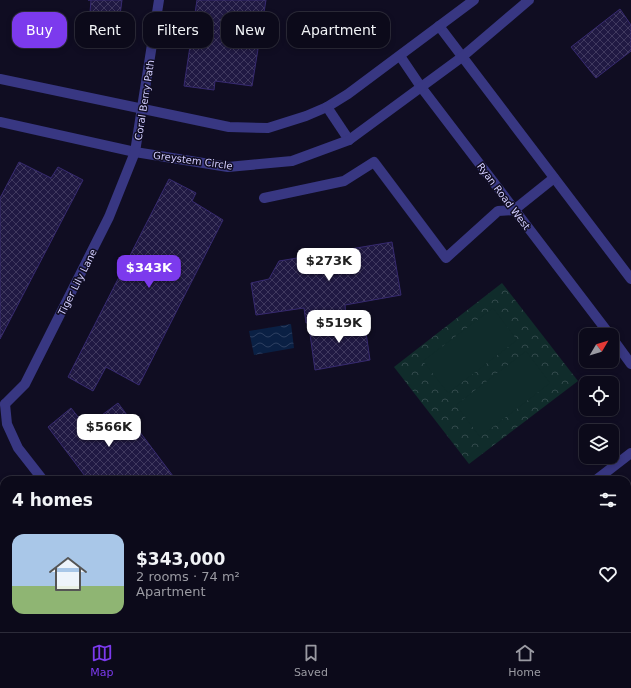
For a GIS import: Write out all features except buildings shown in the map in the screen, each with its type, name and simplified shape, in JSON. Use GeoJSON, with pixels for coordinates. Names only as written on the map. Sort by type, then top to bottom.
{"type":"FeatureCollection","features":[{"type":"Feature","properties":{"kind":"street","name":"Coral Berry Path"},"geometry":{"type":"LineString","coordinates":[[135,152],[159,0]]}},
{"type":"Feature","properties":{"kind":"street"},"geometry":{"type":"LineString","coordinates":[[0,79],[229,127],[268,128],[306,116],[327,107],[348,94],[474,0]]}},
{"type":"Feature","properties":{"kind":"street","name":"Greystem Circle"},"geometry":{"type":"LineString","coordinates":[[0,122],[135,152],[228,167],[292,161],[349,140],[462,57],[529,0]]}},
{"type":"Feature","properties":{"kind":"street"},"geometry":{"type":"LineString","coordinates":[[439,26],[631,279]]}},
{"type":"Feature","properties":{"kind":"street","name":"Ryan Road West"},"geometry":{"type":"LineString","coordinates":[[400,56],[421,87],[605,328]]}},
{"type":"Feature","properties":{"kind":"street"},"geometry":{"type":"LineString","coordinates":[[327,107],[349,140]]}},
{"type":"Feature","properties":{"kind":"street","name":"Tiger Lily Lane"},"geometry":{"type":"LineString","coordinates":[[3,404],[25,384],[109,218],[135,152]]}},
{"type":"Feature","properties":{"kind":"street"},"geometry":{"type":"LineString","coordinates":[[264,198],[344,181],[374,162],[446,258],[498,211],[514,210],[554,178]]}},
{"type":"Feature","properties":{"kind":"street"},"geometry":{"type":"LineString","coordinates":[[619,348],[631,364]]}},
{"type":"Feature","properties":{"kind":"street"},"geometry":{"type":"LineString","coordinates":[[3,404],[7,424],[18,448],[40,476]]}},
{"type":"Feature","properties":{"kind":"street"},"geometry":{"type":"LineString","coordinates":[[601,476],[631,453]]}},
{"type":"Feature","properties":{"kind":"green space"},"geometry":{"type":"Polygon","coordinates":[[[502,283],[578,381],[469,464],[394,367],[502,283]]]}},
{"type":"Feature","properties":{"kind":"green space"},"geometry":{"type":"Polygon","coordinates":[[[493,308],[517,340],[448,393],[423,361],[493,308]]]}},
{"type":"Feature","properties":{"kind":"green space"},"geometry":{"type":"Polygon","coordinates":[[[526,351],[550,383],[480,437],[456,405],[526,351]]]}},
{"type":"Feature","properties":{"kind":"water"},"geometry":{"type":"Polygon","coordinates":[[[291,324],[294,348],[254,355],[249,331],[291,324]]]}}]}
